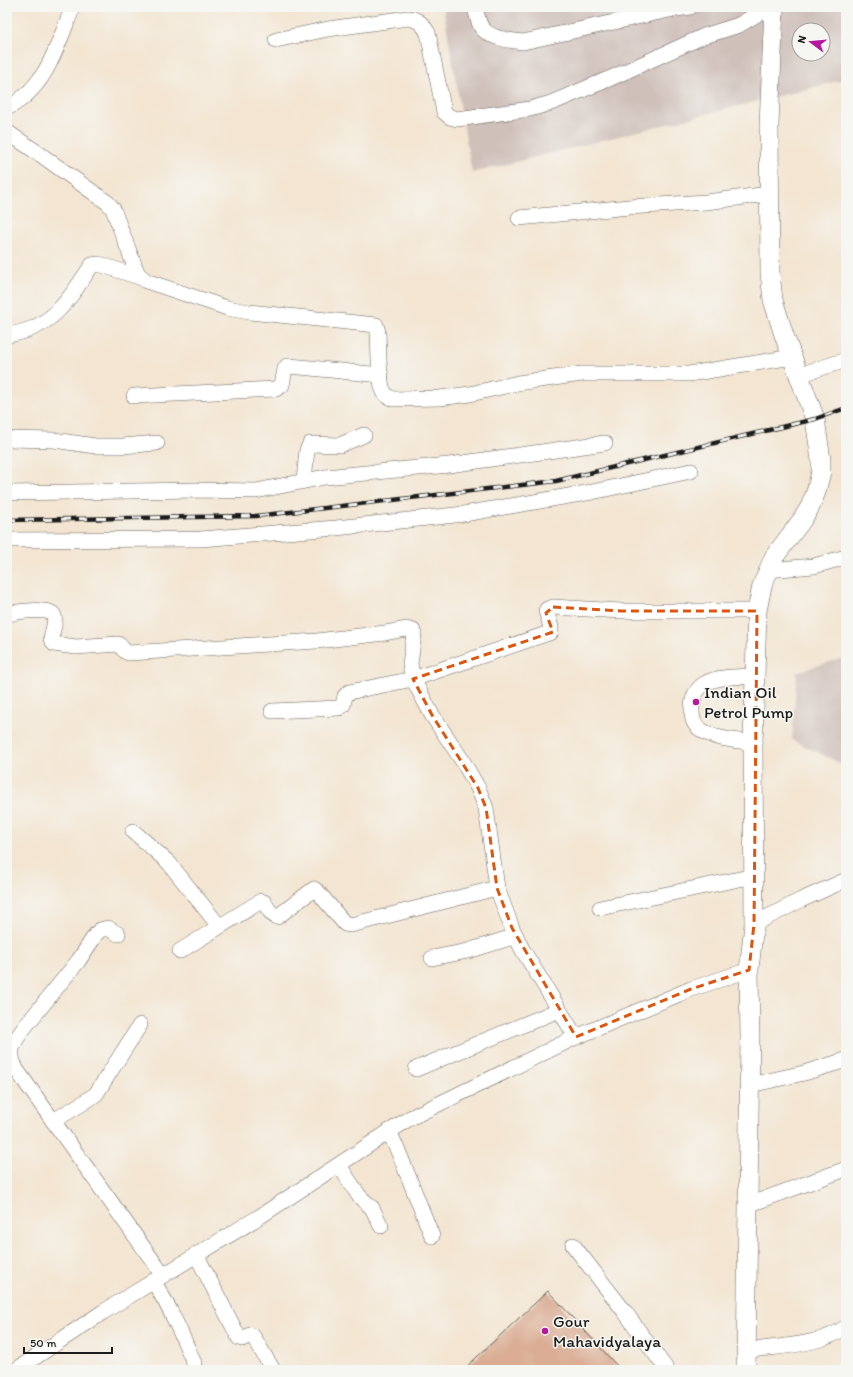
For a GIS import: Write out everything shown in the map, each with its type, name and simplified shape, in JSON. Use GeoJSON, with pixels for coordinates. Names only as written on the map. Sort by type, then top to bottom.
{"type":"FeatureCollection","features":[{"type":"Feature","properties":{"kind":"main road"},"geometry":{"type":"LineString","coordinates":[[746,1370],[750,1085],[749,970],[754,924],[753,743],[757,611],[762,586],[768,570],[774,557],[810,507],[816,492],[821,472],[820,448],[815,419],[798,375],[773,300],[770,273],[769,125],[763,8]]}},
{"type":"Feature","properties":{"kind":"street"},"geometry":{"type":"LineString","coordinates":[[7,108],[21,100],[38,84],[45,73],[73,7]]}},
{"type":"Feature","properties":{"kind":"street"},"geometry":{"type":"LineString","coordinates":[[475,7],[484,31],[493,36],[515,42],[522,42],[669,10],[690,7]]}},
{"type":"Feature","properties":{"kind":"street"},"geometry":{"type":"LineString","coordinates":[[276,40],[328,29],[413,18],[424,25],[428,33],[444,112],[450,118],[457,119],[530,109],[551,103],[704,36],[739,24],[763,8]]}},
{"type":"Feature","properties":{"kind":"street"},"geometry":{"type":"LineString","coordinates":[[7,132],[108,203],[113,209],[135,267],[142,278]]}},
{"type":"Feature","properties":{"kind":"street"},"geometry":{"type":"LineString","coordinates":[[519,218],[629,207],[706,202],[769,194]]}},
{"type":"Feature","properties":{"kind":"street"},"geometry":{"type":"LineString","coordinates":[[7,334],[21,333],[37,327],[52,316],[71,296],[92,265],[99,264],[227,308],[249,312],[376,325],[384,392],[390,398],[433,399],[470,394],[518,383],[582,374],[683,375],[792,356]]}},
{"type":"Feature","properties":{"kind":"street"},"geometry":{"type":"LineString","coordinates":[[798,375],[846,360]]}},
{"type":"Feature","properties":{"kind":"street"},"geometry":{"type":"LineString","coordinates":[[134,396],[276,389],[282,385],[287,366],[381,375]]}},
{"type":"Feature","properties":{"kind":"street"},"geometry":{"type":"LineString","coordinates":[[304,481],[306,450],[310,444],[340,446],[364,435]]}},
{"type":"Feature","properties":{"kind":"street"},"geometry":{"type":"LineString","coordinates":[[7,439],[54,440],[95,446],[123,446],[157,443]]}},
{"type":"Feature","properties":{"kind":"street"},"geometry":{"type":"LineString","coordinates":[[7,493],[196,490],[256,491],[325,477],[449,465],[605,443]]}},
{"type":"Feature","properties":{"kind":"street"},"geometry":{"type":"LineString","coordinates":[[7,540],[201,538],[336,528],[464,514],[592,492],[691,471]]}},
{"type":"Feature","properties":{"kind":"street"},"geometry":{"type":"LineString","coordinates":[[768,570],[814,566],[846,557]]}},
{"type":"Feature","properties":{"kind":"street"},"geometry":{"type":"LineString","coordinates":[[272,711],[339,708],[343,705],[345,696],[349,692],[413,679],[549,633],[551,632],[551,627],[546,611],[547,609],[553,607],[621,611],[757,611]]}},
{"type":"Feature","properties":{"kind":"street"},"geometry":{"type":"LineString","coordinates":[[7,615],[16,612],[49,611],[54,615],[55,619],[51,639],[54,644],[76,647],[118,644],[129,653],[317,641],[411,629],[414,634],[410,664],[413,679],[432,715],[466,765],[478,788],[486,808],[497,888],[516,936],[522,949],[576,1037]]}},
{"type":"Feature","properties":{"kind":"street"},"geometry":{"type":"LineString","coordinates":[[753,743],[712,736],[703,732],[696,727],[692,719],[692,704],[694,694],[708,681],[755,676]]}},
{"type":"Feature","properties":{"kind":"street"},"geometry":{"type":"LineString","coordinates":[[133,831],[169,863],[219,926]]}},
{"type":"Feature","properties":{"kind":"street"},"geometry":{"type":"LineString","coordinates":[[600,908],[754,876]]}},
{"type":"Feature","properties":{"kind":"street"},"geometry":{"type":"LineString","coordinates":[[754,924],[801,900],[846,880]]}},
{"type":"Feature","properties":{"kind":"street"},"geometry":{"type":"LineString","coordinates":[[180,951],[262,901],[274,916],[279,916],[314,889],[345,924],[351,925],[497,888]]}},
{"type":"Feature","properties":{"kind":"street"},"geometry":{"type":"LineString","coordinates":[[118,934],[108,928],[100,930],[96,934],[79,960],[24,1028],[9,1052],[16,1069],[53,1121],[158,1278],[163,1296],[194,1363]]}},
{"type":"Feature","properties":{"kind":"street"},"geometry":{"type":"LineString","coordinates":[[432,958],[468,951],[516,936]]}},
{"type":"Feature","properties":{"kind":"street"},"geometry":{"type":"LineString","coordinates":[[16,1370],[103,1312],[259,1217],[389,1131],[434,1106],[576,1037],[691,989],[749,970]]}},
{"type":"Feature","properties":{"kind":"street"},"geometry":{"type":"LineString","coordinates":[[416,1069],[559,1010]]}},
{"type":"Feature","properties":{"kind":"street"},"geometry":{"type":"LineString","coordinates":[[53,1121],[96,1094],[140,1025]]}},
{"type":"Feature","properties":{"kind":"street"},"geometry":{"type":"LineString","coordinates":[[750,1085],[804,1074],[846,1060]]}},
{"type":"Feature","properties":{"kind":"street"},"geometry":{"type":"LineString","coordinates":[[389,1131],[432,1236]]}},
{"type":"Feature","properties":{"kind":"street"},"geometry":{"type":"LineString","coordinates":[[338,1165],[359,1196],[372,1208],[381,1226]]}},
{"type":"Feature","properties":{"kind":"street"},"geometry":{"type":"LineString","coordinates":[[748,1205],[846,1169]]}},
{"type":"Feature","properties":{"kind":"street"},"geometry":{"type":"LineString","coordinates":[[573,1245],[599,1281],[625,1312],[667,1370]]}},
{"type":"Feature","properties":{"kind":"street"},"geometry":{"type":"LineString","coordinates":[[196,1254],[239,1338],[242,1339],[250,1335],[253,1336],[273,1370]]}},
{"type":"Feature","properties":{"kind":"street"},"geometry":{"type":"LineString","coordinates":[[746,1351],[814,1341],[834,1334],[846,1326]]}},
{"type":"Feature","properties":{"kind":"highlighted area"},"geometry":{"type":"Polygon","coordinates":[[[553,607],[621,611],[757,611],[754,924],[749,970],[691,989],[576,1037],[512,928],[497,888],[486,808],[478,788],[432,715],[413,679],[553,632],[546,613],[553,607]]]}},
{"type":"Feature","properties":{"kind":"shaded area"},"geometry":{"type":"Polygon","coordinates":[[[443,7],[846,7],[846,79],[472,173],[443,7]]]}},
{"type":"Feature","properties":{"kind":"shaded area"},"geometry":{"type":"Polygon","coordinates":[[[846,657],[846,766],[792,740],[797,672],[846,657]]]}},
{"type":"Feature","properties":{"kind":"building","name":"Gour Mahavidyalaya"},"geometry":{"type":"Polygon","coordinates":[[[548,1291],[621,1370],[463,1370],[548,1291]]]}},
{"type":"Feature","properties":{"kind":"railway"},"geometry":{"type":"LineString","coordinates":[[7,520],[256,516],[556,481],[815,419],[846,408]]}},
{"type":"Feature","properties":{"kind":"place","name":"Indian Oil Petrol Pump"},"geometry":{"type":"Point","coordinates":[696,702]}},
{"type":"Feature","properties":{"kind":"place","name":"Gour Mahavidyalaya"},"geometry":{"type":"Point","coordinates":[545,1331]}}]}
